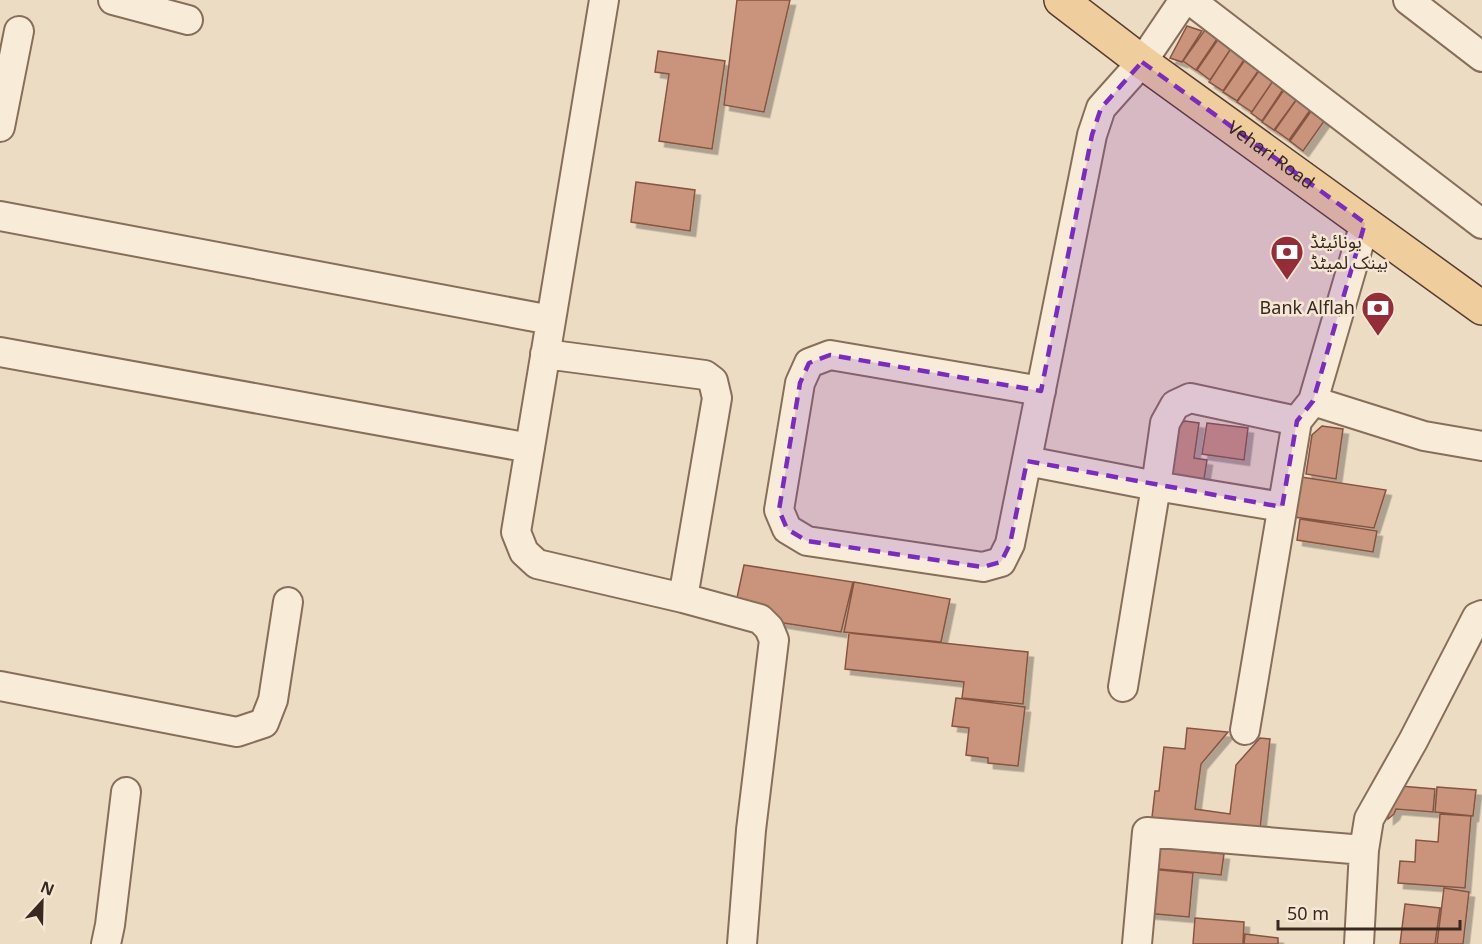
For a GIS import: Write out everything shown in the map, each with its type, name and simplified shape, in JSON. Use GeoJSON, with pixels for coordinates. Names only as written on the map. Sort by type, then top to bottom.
{"type":"FeatureCollection","features":[{"type":"Feature","properties":{"kind":"main road","name":"Vehari Road"},"geometry":{"type":"LineString","coordinates":[[1061,0],[1142,62],[1482,308]]}},
{"type":"Feature","properties":{"kind":"street"},"geometry":{"type":"LineString","coordinates":[[113,0],[188,20]]}},
{"type":"Feature","properties":{"kind":"street"},"geometry":{"type":"LineString","coordinates":[[604,0],[516,532],[524,552],[537,564],[683,598],[760,619],[769,628],[774,640],[751,830],[742,944]]}},
{"type":"Feature","properties":{"kind":"street"},"geometry":{"type":"LineString","coordinates":[[1041,392],[830,355],[809,363],[800,383],[779,510],[787,529],[807,540],[983,567],[1001,562],[1010,544],[1041,392],[1092,135],[1101,108],[1142,62],[1185,0]]}},
{"type":"Feature","properties":{"kind":"street"},"geometry":{"type":"LineString","coordinates":[[1190,0],[1482,224]]}},
{"type":"Feature","properties":{"kind":"street"},"geometry":{"type":"LineString","coordinates":[[1408,0],[1482,57]]}},
{"type":"Feature","properties":{"kind":"street"},"geometry":{"type":"LineString","coordinates":[[0,127],[18,31]]}},
{"type":"Feature","properties":{"kind":"street"},"geometry":{"type":"LineString","coordinates":[[0,216],[551,320]]}},
{"type":"Feature","properties":{"kind":"street"},"geometry":{"type":"LineString","coordinates":[[1245,730],[1282,507],[1305,411],[1365,223]]}},
{"type":"Feature","properties":{"kind":"street"},"geometry":{"type":"LineString","coordinates":[[0,352],[530,448]]}},
{"type":"Feature","properties":{"kind":"street"},"geometry":{"type":"LineString","coordinates":[[545,354],[705,375],[713,381],[717,398],[683,598]]}},
{"type":"Feature","properties":{"kind":"street"},"geometry":{"type":"LineString","coordinates":[[1123,687],[1164,423],[1175,405],[1190,398],[1305,411],[1482,446]]}},
{"type":"Feature","properties":{"kind":"street"},"geometry":{"type":"LineString","coordinates":[[1027,461],[1282,507]]}},
{"type":"Feature","properties":{"kind":"street"},"geometry":{"type":"LineString","coordinates":[[0,686],[237,732],[264,723],[273,700],[288,602]]}},
{"type":"Feature","properties":{"kind":"street"},"geometry":{"type":"LineString","coordinates":[[1359,944],[1364,850],[1369,819],[1413,741],[1477,616],[1482,615]]}},
{"type":"Feature","properties":{"kind":"street"},"geometry":{"type":"LineString","coordinates":[[106,944],[126,792]]}},
{"type":"Feature","properties":{"kind":"street"},"geometry":{"type":"LineString","coordinates":[[1137,944],[1147,832],[1364,850]]}},
{"type":"Feature","properties":{"kind":"highlighted area"},"geometry":{"type":"Polygon","coordinates":[[[1142,62],[1365,223],[1313,401],[1297,421],[1282,507],[1027,461],[1010,544],[1001,562],[983,567],[807,541],[787,529],[779,510],[800,383],[809,363],[830,355],[1041,391],[1092,135],[1101,108],[1142,62]]]}},
{"type":"Feature","properties":{"kind":"building"},"geometry":{"type":"Polygon","coordinates":[[[737,0],[790,0],[764,112],[724,105],[737,0]]]}},
{"type":"Feature","properties":{"kind":"building"},"geometry":{"type":"Polygon","coordinates":[[[1187,26],[1202,31],[1182,62],[1170,58],[1187,26]]]}},
{"type":"Feature","properties":{"kind":"building"},"geometry":{"type":"Polygon","coordinates":[[[1205,30],[1217,39],[1196,70],[1183,61],[1205,30]]]}},
{"type":"Feature","properties":{"kind":"building"},"geometry":{"type":"Polygon","coordinates":[[[1219,38],[1232,47],[1210,80],[1197,70],[1219,38]]]}},
{"type":"Feature","properties":{"kind":"building"},"geometry":{"type":"Polygon","coordinates":[[[1232,47],[1246,57],[1223,91],[1209,82],[1232,47]]]}},
{"type":"Feature","properties":{"kind":"building"},"geometry":{"type":"Polygon","coordinates":[[[658,51],[725,61],[712,149],[659,141],[669,74],[655,72],[658,51]]]}},
{"type":"Feature","properties":{"kind":"building"},"geometry":{"type":"Polygon","coordinates":[[[1247,57],[1261,67],[1237,101],[1223,92],[1247,57]]]}},
{"type":"Feature","properties":{"kind":"building"},"geometry":{"type":"Polygon","coordinates":[[[1261,68],[1275,78],[1252,112],[1237,102],[1261,68]]]}},
{"type":"Feature","properties":{"kind":"building"},"geometry":{"type":"Polygon","coordinates":[[[1275,78],[1286,85],[1262,121],[1251,113],[1275,78]]]}},
{"type":"Feature","properties":{"kind":"building"},"geometry":{"type":"Polygon","coordinates":[[[1286,87],[1299,96],[1274,130],[1262,122],[1286,87]]]}},
{"type":"Feature","properties":{"kind":"building"},"geometry":{"type":"Polygon","coordinates":[[[1299,96],[1313,106],[1289,140],[1275,130],[1299,96]]]}},
{"type":"Feature","properties":{"kind":"building"},"geometry":{"type":"Polygon","coordinates":[[[1314,107],[1327,117],[1303,151],[1290,141],[1314,107]]]}},
{"type":"Feature","properties":{"kind":"building"},"geometry":{"type":"Polygon","coordinates":[[[636,182],[695,190],[690,231],[631,222],[636,182]]]}},
{"type":"Feature","properties":{"kind":"building"},"geometry":{"type":"Polygon","coordinates":[[[1185,421],[1199,423],[1194,458],[1207,460],[1202,492],[1166,477],[1173,428],[1185,421]]]}},
{"type":"Feature","properties":{"kind":"building"},"geometry":{"type":"Polygon","coordinates":[[[1207,423],[1248,428],[1244,460],[1202,454],[1207,423]]]}},
{"type":"Feature","properties":{"kind":"building"},"geometry":{"type":"Polygon","coordinates":[[[1322,426],[1343,429],[1336,479],[1306,474],[1312,435],[1322,426]]]}},
{"type":"Feature","properties":{"kind":"building"},"geometry":{"type":"Polygon","coordinates":[[[1301,477],[1386,490],[1374,528],[1294,517],[1301,477]]]}},
{"type":"Feature","properties":{"kind":"building"},"geometry":{"type":"Polygon","coordinates":[[[1300,519],[1377,531],[1373,552],[1297,540],[1300,519]]]}},
{"type":"Feature","properties":{"kind":"building"},"geometry":{"type":"Polygon","coordinates":[[[744,565],[853,582],[841,632],[771,621],[735,607],[744,565]]]}},
{"type":"Feature","properties":{"kind":"building"},"geometry":{"type":"Polygon","coordinates":[[[854,582],[950,599],[941,642],[844,632],[854,582]]]}},
{"type":"Feature","properties":{"kind":"building"},"geometry":{"type":"Polygon","coordinates":[[[849,633],[1028,652],[1023,704],[962,698],[964,682],[845,669],[849,633]]]}},
{"type":"Feature","properties":{"kind":"building"},"geometry":{"type":"Polygon","coordinates":[[[956,698],[1025,707],[1018,766],[988,763],[988,758],[966,755],[969,728],[952,726],[956,698]]]}},
{"type":"Feature","properties":{"kind":"building"},"geometry":{"type":"Polygon","coordinates":[[[1187,728],[1228,732],[1201,764],[1195,809],[1230,814],[1236,765],[1260,738],[1270,739],[1259,838],[1151,826],[1155,791],[1159,791],[1164,747],[1185,749],[1187,728]]]}},
{"type":"Feature","properties":{"kind":"building"},"geometry":{"type":"Polygon","coordinates":[[[1400,786],[1435,789],[1433,812],[1396,809],[1388,819],[1388,805],[1400,786]]]}},
{"type":"Feature","properties":{"kind":"building"},"geometry":{"type":"Polygon","coordinates":[[[1437,787],[1476,790],[1473,816],[1435,812],[1437,787]]]}},
{"type":"Feature","properties":{"kind":"building"},"geometry":{"type":"Polygon","coordinates":[[[1440,814],[1471,816],[1465,888],[1398,883],[1400,861],[1415,862],[1416,840],[1438,842],[1440,814]]]}},
{"type":"Feature","properties":{"kind":"building"},"geometry":{"type":"Polygon","coordinates":[[[1151,846],[1224,854],[1221,875],[1149,868],[1151,846]]]}},
{"type":"Feature","properties":{"kind":"building"},"geometry":{"type":"Polygon","coordinates":[[[1149,869],[1193,873],[1189,917],[1145,913],[1149,869]]]}},
{"type":"Feature","properties":{"kind":"building"},"geometry":{"type":"Polygon","coordinates":[[[1444,888],[1469,892],[1463,944],[1437,944],[1444,888]]]}},
{"type":"Feature","properties":{"kind":"building"},"geometry":{"type":"Polygon","coordinates":[[[1405,904],[1440,908],[1435,944],[1400,944],[1405,904]]]}},
{"type":"Feature","properties":{"kind":"building"},"geometry":{"type":"Polygon","coordinates":[[[1195,918],[1244,922],[1243,944],[1193,944],[1195,918]]]}},
{"type":"Feature","properties":{"kind":"building"},"geometry":{"type":"Polygon","coordinates":[[[1245,934],[1278,938],[1278,944],[1244,944],[1245,934]]]}},
{"type":"Feature","properties":{"kind":"place","name":"یونائیٹڈ بینک لمیٹڈ"},"geometry":{"type":"Point","coordinates":[1287,281]}},
{"type":"Feature","properties":{"kind":"place","name":"Bank Alflah"},"geometry":{"type":"Point","coordinates":[1378,337]}}]}
